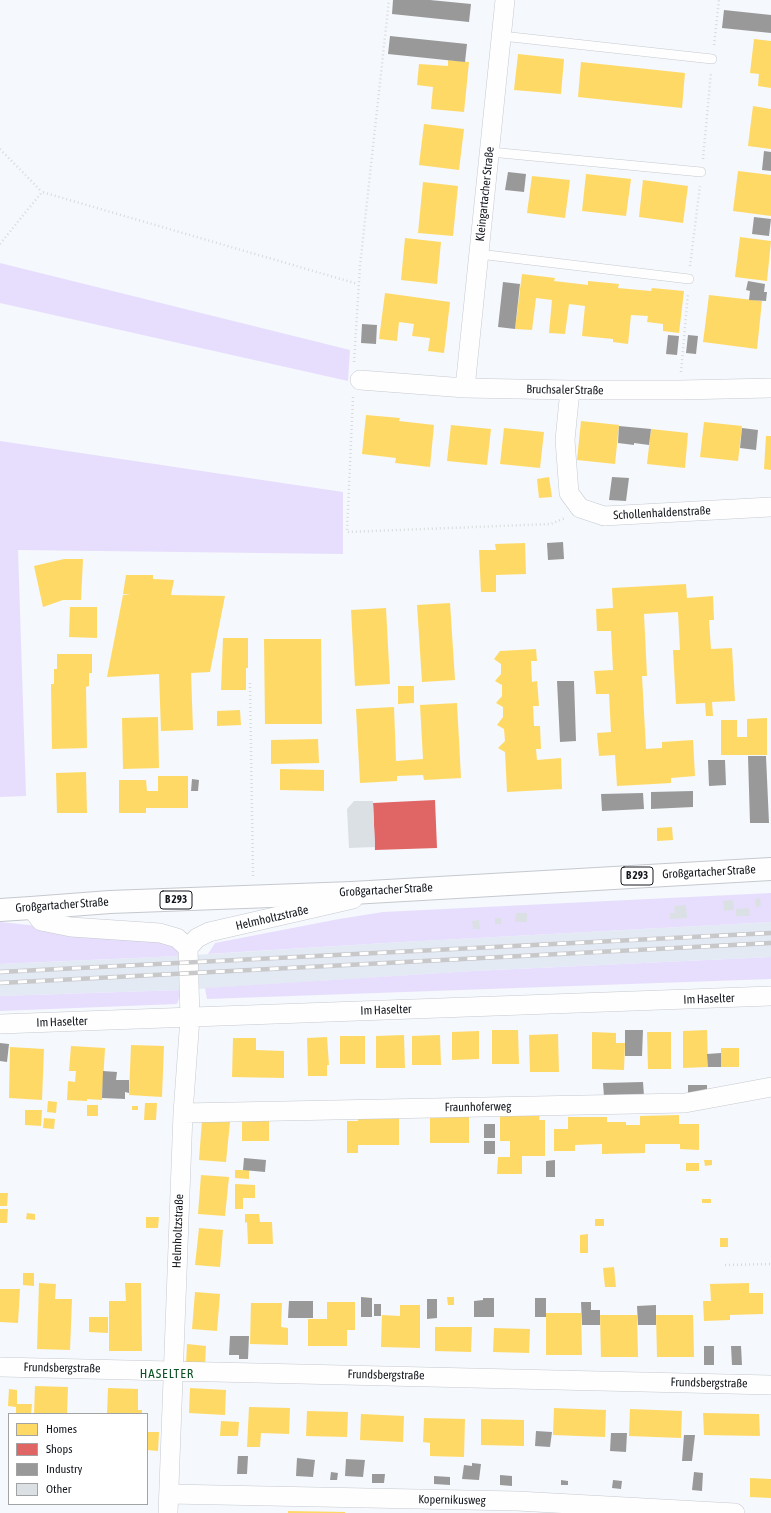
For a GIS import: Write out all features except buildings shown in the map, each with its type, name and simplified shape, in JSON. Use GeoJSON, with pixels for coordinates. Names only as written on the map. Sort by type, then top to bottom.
{"type":"FeatureCollection","features":[{"type":"Feature","properties":{"kind":"main road","name":"Großgartacher Straße"},"geometry":{"type":"LineString","coordinates":[[0,910],[110,902],[352,892],[771,869]]}},
{"type":"Feature","properties":{"kind":"street","name":"Kleingartacher Straße"},"geometry":{"type":"LineString","coordinates":[[465,388],[506,0]]}},
{"type":"Feature","properties":{"kind":"street","name":"Bruchsaler Straße"},"geometry":{"type":"LineString","coordinates":[[360,380],[465,388],[570,390],[771,388]]}},
{"type":"Feature","properties":{"kind":"street"},"geometry":{"type":"LineString","coordinates":[[570,390],[565,440],[569,492],[580,508]]}},
{"type":"Feature","properties":{"kind":"street","name":"Schollenhaldenstraße"},"geometry":{"type":"LineString","coordinates":[[580,508],[604,516],[771,507]]}},
{"type":"Feature","properties":{"kind":"street","name":"Helmholtzstraße"},"geometry":{"type":"LineString","coordinates":[[168,1513],[172,1370],[183,1113],[190,1018],[188,948],[197,938],[210,932],[353,899],[352,892]]}},
{"type":"Feature","properties":{"kind":"street"},"geometry":{"type":"LineString","coordinates":[[31,908],[41,921],[71,927],[160,933],[177,938],[188,948]]}},
{"type":"Feature","properties":{"kind":"street","name":"Im Haselter"},"geometry":{"type":"LineString","coordinates":[[0,1024],[771,996]]}},
{"type":"Feature","properties":{"kind":"street","name":"Fraunhoferweg"},"geometry":{"type":"LineString","coordinates":[[183,1113],[685,1103],[771,1087]]}},
{"type":"Feature","properties":{"kind":"street","name":"Frundsbergstraße"},"geometry":{"type":"LineString","coordinates":[[0,1367],[771,1384]]}},
{"type":"Feature","properties":{"kind":"street","name":"Kopernikusweg"},"geometry":{"type":"LineString","coordinates":[[169,1494],[517,1501],[735,1513]]}},
{"type":"Feature","properties":{"kind":"lane"},"geometry":{"type":"LineString","coordinates":[[502,36],[712,59]]}},
{"type":"Feature","properties":{"kind":"lane"},"geometry":{"type":"LineString","coordinates":[[490,152],[701,172]]}},
{"type":"Feature","properties":{"kind":"lane"},"geometry":{"type":"LineString","coordinates":[[479,254],[689,279]]}},
{"type":"Feature","properties":{"kind":"path"},"geometry":{"type":"LineString","coordinates":[[360,266],[389,0]]}},
{"type":"Feature","properties":{"kind":"path"},"geometry":{"type":"LineString","coordinates":[[680,390],[689,279],[719,0]]}},
{"type":"Feature","properties":{"kind":"path"},"geometry":{"type":"LineString","coordinates":[[0,149],[42,192],[358,284]]}},
{"type":"Feature","properties":{"kind":"path"},"geometry":{"type":"LineString","coordinates":[[0,244],[42,192]]}},
{"type":"Feature","properties":{"kind":"path"},"geometry":{"type":"LineString","coordinates":[[347,532],[551,524],[568,517],[580,508]]}},
{"type":"Feature","properties":{"kind":"path"},"geometry":{"type":"LineString","coordinates":[[250,682],[253,896]]}},
{"type":"Feature","properties":{"kind":"path"},"geometry":{"type":"LineString","coordinates":[[724,1265],[771,1264]]}},
{"type":"Feature","properties":{"kind":"shaded area"},"geometry":{"type":"Polygon","coordinates":[[[0,263],[350,350],[348,381],[0,303],[0,263]]]}},
{"type":"Feature","properties":{"kind":"shaded area"},"geometry":{"type":"Polygon","coordinates":[[[0,441],[343,492],[343,554],[18,550],[26,796],[0,797],[0,441]]]}},
{"type":"Feature","properties":{"kind":"shaded area"},"geometry":{"type":"Polygon","coordinates":[[[771,893],[771,922],[208,954],[215,943],[383,912],[771,893]]]}},
{"type":"Feature","properties":{"kind":"shaded area"},"geometry":{"type":"Polygon","coordinates":[[[0,922],[162,939],[177,947],[179,956],[0,964],[0,922]]]}},
{"type":"Feature","properties":{"kind":"shaded area"},"geometry":{"type":"Polygon","coordinates":[[[771,922],[771,957],[473,971],[182,990],[0,996],[0,964],[179,956],[771,922]]]}},
{"type":"Feature","properties":{"kind":"shaded area"},"geometry":{"type":"Polygon","coordinates":[[[771,957],[771,979],[207,999],[205,988],[473,971],[771,957]]]}},
{"type":"Feature","properties":{"kind":"shaded area"},"geometry":{"type":"Polygon","coordinates":[[[182,990],[177,1004],[0,1011],[0,996],[182,990]]]}},
{"type":"Feature","properties":{"kind":"railway"},"geometry":{"type":"LineString","coordinates":[[0,972],[771,933]]}},
{"type":"Feature","properties":{"kind":"railway"},"geometry":{"type":"LineString","coordinates":[[0,983],[771,943]]}},
{"type":"Feature","properties":{"kind":"district","name":"HASELTER"},"geometry":{"type":"Point","coordinates":[167,1374]}}]}
